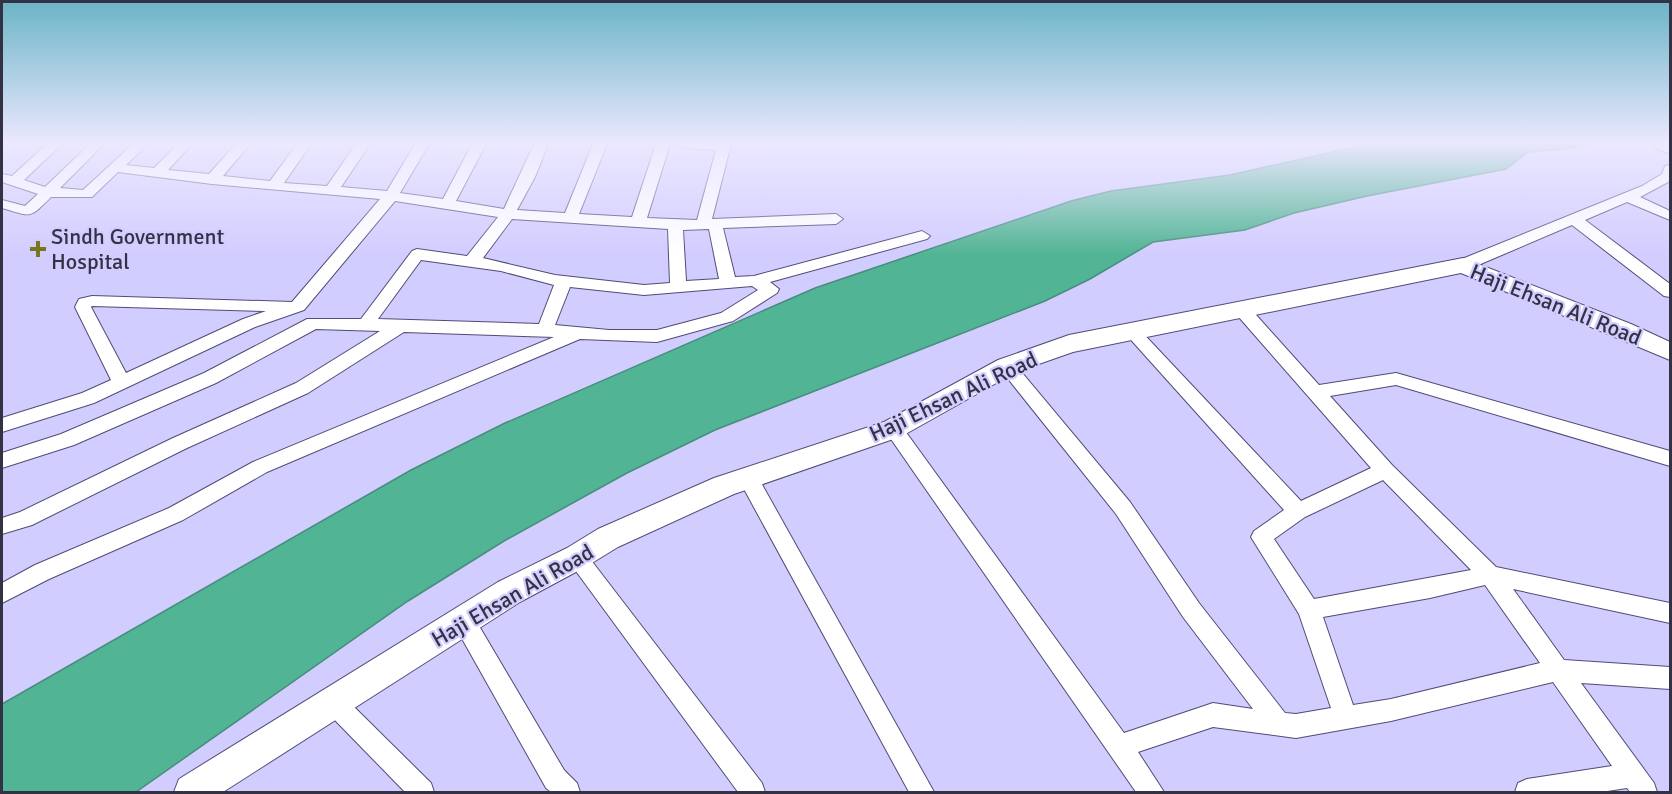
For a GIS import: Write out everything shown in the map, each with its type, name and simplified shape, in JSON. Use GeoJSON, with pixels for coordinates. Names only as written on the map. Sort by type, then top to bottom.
{"type":"FeatureCollection","features":[{"type":"Feature","properties":{"kind":"street"},"geometry":{"type":"LineString","coordinates":[[12,181],[48,192],[87,194],[101,181]]}},
{"type":"Feature","properties":{"kind":"street"},"geometry":{"type":"LineString","coordinates":[[2,204],[28,211],[59,181]]}},
{"type":"Feature","properties":{"kind":"street"},"geometry":{"type":"LineString","coordinates":[[223,181],[391,196],[510,214],[675,225],[836,219]]}},
{"type":"Feature","properties":{"kind":"street"},"geometry":{"type":"LineString","coordinates":[[274,186],[278,181]]}},
{"type":"Feature","properties":{"kind":"street"},"geometry":{"type":"LineString","coordinates":[[331,191],[338,181]]}},
{"type":"Feature","properties":{"kind":"street"},"geometry":{"type":"LineString","coordinates":[[2,425],[88,398],[249,323],[298,306],[391,196],[400,181]]}},
{"type":"Feature","properties":{"kind":"street"},"geometry":{"type":"LineString","coordinates":[[447,205],[460,181]]}},
{"type":"Feature","properties":{"kind":"street"},"geometry":{"type":"LineString","coordinates":[[471,262],[497,233],[510,214],[525,181]]}},
{"type":"Feature","properties":{"kind":"street"},"geometry":{"type":"LineString","coordinates":[[570,218],[585,181]]}},
{"type":"Feature","properties":{"kind":"street"},"geometry":{"type":"LineString","coordinates":[[638,222],[651,181]]}},
{"type":"Feature","properties":{"kind":"street"},"geometry":{"type":"LineString","coordinates":[[717,181],[709,224],[728,283]]}},
{"type":"Feature","properties":{"kind":"street"},"geometry":{"type":"LineString","coordinates":[[1462,265],[1575,220],[1659,181]]}},
{"type":"Feature","properties":{"kind":"street"},"geometry":{"type":"LineString","coordinates":[[1628,197],[1671,216]]}},
{"type":"Feature","properties":{"kind":"street"},"geometry":{"type":"LineString","coordinates":[[1575,220],[1671,292]]}},
{"type":"Feature","properties":{"kind":"street"},"geometry":{"type":"LineString","coordinates":[[675,225],[678,287]]}},
{"type":"Feature","properties":{"kind":"street"},"geometry":{"type":"LineString","coordinates":[[366,324],[417,254],[501,266],[564,281],[644,290],[754,280],[922,236]]}},
{"type":"Feature","properties":{"kind":"street","name":"Haji Ehsan Ali Road"},"geometry":{"type":"LineString","coordinates":[[192,792],[509,592],[577,557],[608,538],[724,486],[893,429],[1007,366],[1069,344],[1131,330],[1243,311],[1462,265],[1623,330],[1671,352]]}},
{"type":"Feature","properties":{"kind":"street"},"geometry":{"type":"LineString","coordinates":[[2,460],[67,440],[210,378],[313,323],[544,330],[609,336],[657,336],[727,317],[771,289],[754,280]]}},
{"type":"Feature","properties":{"kind":"street"},"geometry":{"type":"LineString","coordinates":[[544,330],[564,281]]}},
{"type":"Feature","properties":{"kind":"street"},"geometry":{"type":"LineString","coordinates":[[122,383],[83,307],[85,303],[92,301],[298,306],[313,323]]}},
{"type":"Feature","properties":{"kind":"street"},"geometry":{"type":"LineString","coordinates":[[1243,311],[1385,470],[1490,575],[1639,784]]}},
{"type":"Feature","properties":{"kind":"street"},"geometry":{"type":"LineString","coordinates":[[2,526],[25,519],[180,443],[302,388],[399,326]]}},
{"type":"Feature","properties":{"kind":"street"},"geometry":{"type":"LineString","coordinates":[[1131,330],[1298,511]]}},
{"type":"Feature","properties":{"kind":"street"},"geometry":{"type":"LineString","coordinates":[[2,593],[42,572],[176,514],[260,467],[578,333]]}},
{"type":"Feature","properties":{"kind":"street"},"geometry":{"type":"LineString","coordinates":[[1007,366],[1123,508],[1191,610],[1279,724]]}},
{"type":"Feature","properties":{"kind":"street"},"geometry":{"type":"LineString","coordinates":[[1316,392],[1396,379],[1671,459]]}},
{"type":"Feature","properties":{"kind":"street"},"geometry":{"type":"LineString","coordinates":[[893,429],[1151,792]]}},
{"type":"Feature","properties":{"kind":"street"},"geometry":{"type":"LineString","coordinates":[[1346,718],[1308,610],[1261,537],[1298,511],[1385,470]]}},
{"type":"Feature","properties":{"kind":"street"},"geometry":{"type":"LineString","coordinates":[[748,478],[922,792]]}},
{"type":"Feature","properties":{"kind":"street"},"geometry":{"type":"LineString","coordinates":[[577,557],[753,792]]}},
{"type":"Feature","properties":{"kind":"street"},"geometry":{"type":"LineString","coordinates":[[1308,610],[1430,589],[1490,575],[1671,613]]}},
{"type":"Feature","properties":{"kind":"street"},"geometry":{"type":"LineString","coordinates":[[464,621],[555,779],[568,792]]}},
{"type":"Feature","properties":{"kind":"street"},"geometry":{"type":"LineString","coordinates":[[1118,747],[1213,715],[1296,726],[1391,710],[1557,670],[1671,678]]}},
{"type":"Feature","properties":{"kind":"street"},"geometry":{"type":"LineString","coordinates":[[333,702],[422,792]]}},
{"type":"Feature","properties":{"kind":"street"},"geometry":{"type":"LineString","coordinates":[[1527,792],[1639,784]]}},
{"type":"Feature","properties":{"kind":"shaded area"},"geometry":{"type":"Polygon","coordinates":[[[1185,181],[1444,181],[1294,213],[1245,230],[1153,242],[1090,279],[1045,301],[715,430],[627,473],[504,541],[408,601],[136,792],[2,792],[2,704],[411,470],[505,423],[815,288],[1071,201],[1111,191],[1185,181]]]}},
{"type":"Feature","properties":{"kind":"place","name":"Sindh Government Hospital"},"geometry":{"type":"Point","coordinates":[38,249]}}]}
